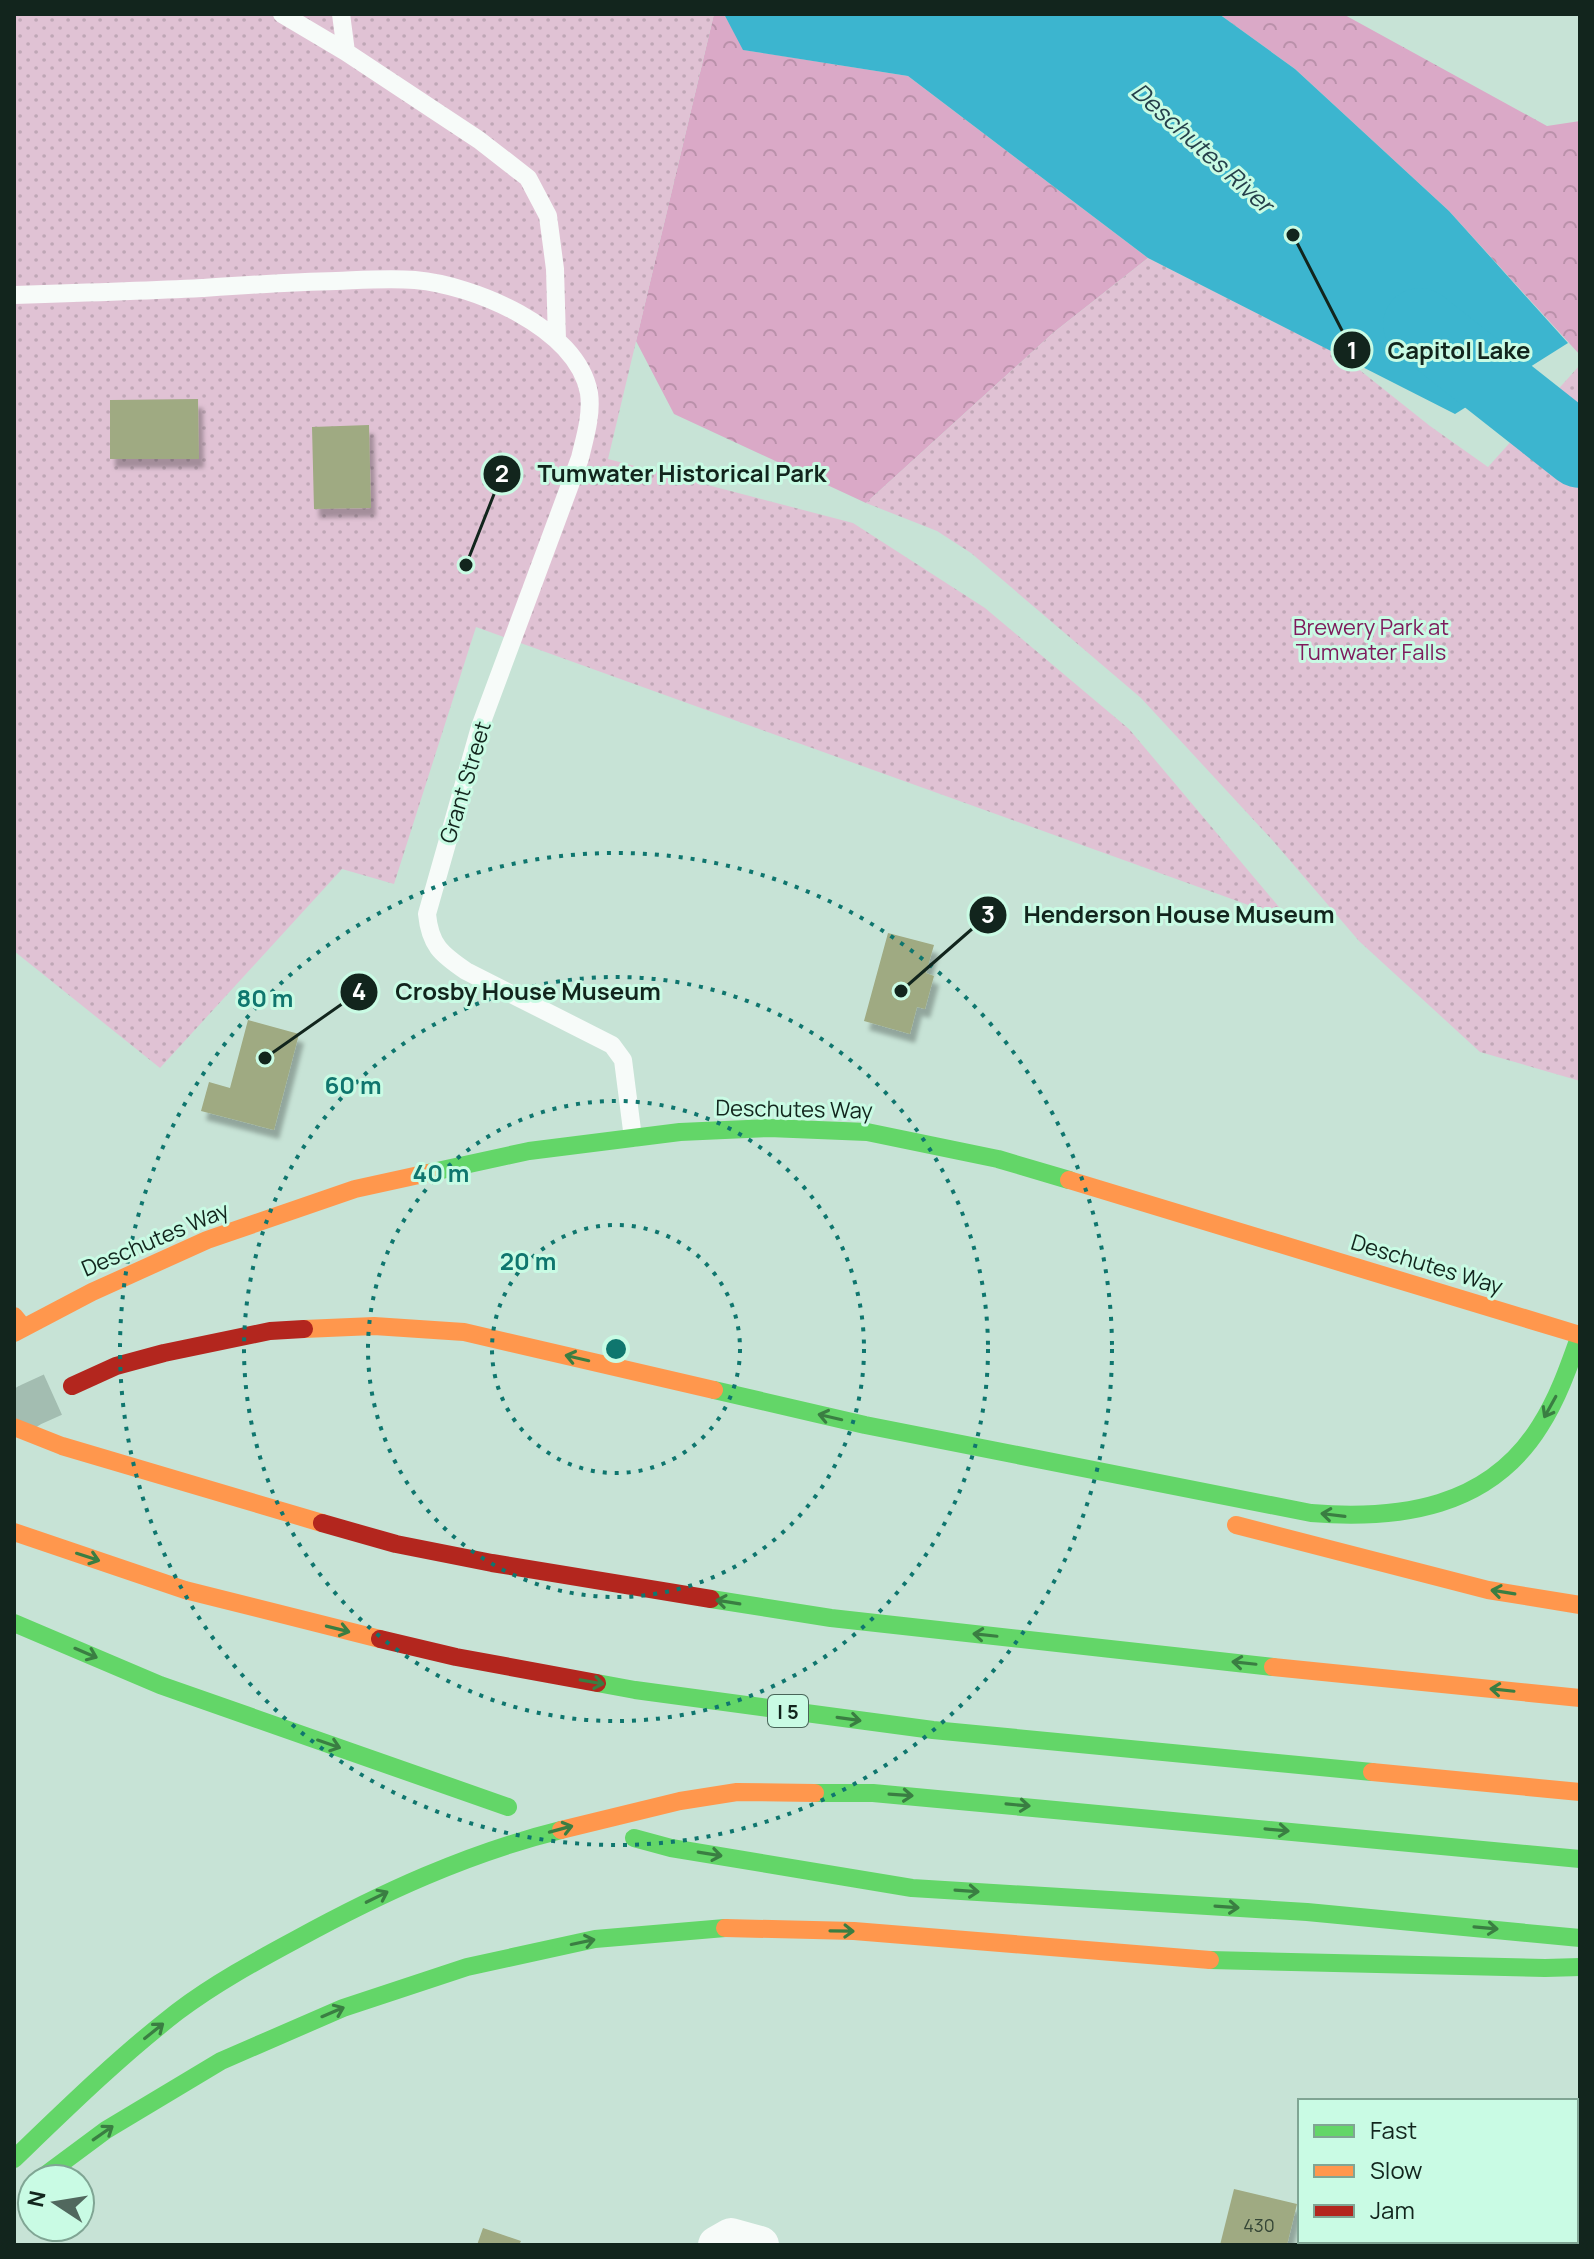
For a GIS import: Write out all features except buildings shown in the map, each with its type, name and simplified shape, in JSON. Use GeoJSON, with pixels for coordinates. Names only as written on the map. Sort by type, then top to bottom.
{"type":"FeatureCollection","features":[{"type":"Feature","properties":{"kind":"main road","name":"Deschutes Way"},"geometry":{"type":"LineString","coordinates":[[17,1325],[207,1240],[355,1189],[529,1151],[680,1132],[769,1128],[867,1132],[998,1159],[1580,1335]]}},
{"type":"Feature","properties":{"kind":"main road"},"geometry":{"type":"LineString","coordinates":[[72,1386],[116,1366],[270,1331],[359,1326],[464,1332],[865,1425],[1311,1513],[1350,1517],[1427,1508],[1465,1495],[1494,1478],[1523,1450],[1549,1410],[1566,1376],[1580,1335]]}},
{"type":"Feature","properties":{"kind":"main road"},"geometry":{"type":"LineString","coordinates":[[865,1425],[1123,1495]]}},
{"type":"Feature","properties":{"kind":"main road"},"geometry":{"type":"LineString","coordinates":[[14,1427],[62,1446],[354,1533],[492,1563],[831,1618],[1580,1698]]}},
{"type":"Feature","properties":{"kind":"main road"},"geometry":{"type":"LineString","coordinates":[[1214,1519],[1488,1590],[1580,1605]]}},
{"type":"Feature","properties":{"kind":"main road","name":"I 5"},"geometry":{"type":"LineString","coordinates":[[14,1532],[185,1590],[456,1657],[635,1690],[933,1730],[1580,1792]]}},
{"type":"Feature","properties":{"kind":"main road"},"geometry":{"type":"LineString","coordinates":[[14,1623],[160,1685],[508,1807]]}},
{"type":"Feature","properties":{"kind":"main road"},"geometry":{"type":"LineString","coordinates":[[14,2159],[100,2076],[179,2011],[247,1966],[346,1912],[401,1885],[486,1852],[607,1817],[680,1801],[737,1792],[859,1792],[1580,1859]]}},
{"type":"Feature","properties":{"kind":"main road"},"geometry":{"type":"LineString","coordinates":[[634,1838],[671,1848],[912,1888],[1307,1912],[1580,1938]]}},
{"type":"Feature","properties":{"kind":"main road"},"geometry":{"type":"LineString","coordinates":[[62,2163],[106,2130],[221,2061],[329,2014],[467,1967],[595,1939],[725,1928],[854,1931],[1224,1961],[1580,1967]]}},
{"type":"Feature","properties":{"kind":"street"},"geometry":{"type":"LineString","coordinates":[[717,2245],[731,2237],[760,2245]]}},
{"type":"Feature","properties":{"kind":"lane"},"geometry":{"type":"LineString","coordinates":[[282,14],[346,52],[479,140],[528,178],[548,216],[555,269],[557,340]]}},
{"type":"Feature","properties":{"kind":"lane"},"geometry":{"type":"LineString","coordinates":[[341,14],[346,52]]}},
{"type":"Feature","properties":{"kind":"lane"},"geometry":{"type":"LineString","coordinates":[[14,295],[316,281],[417,280],[444,284],[492,301],[522,315],[557,340]]}},
{"type":"Feature","properties":{"kind":"lane","name":"Grant Street"},"geometry":{"type":"LineString","coordinates":[[557,340],[581,372],[588,392],[588,425],[574,476],[480,727],[431,895],[428,930],[435,946],[445,957],[466,971],[612,1045],[623,1060],[633,1138]]}},
{"type":"Feature","properties":{"kind":"green space"},"geometry":{"type":"Polygon","coordinates":[[[14,14],[714,14],[608,459],[853,523],[985,608],[1129,729],[1290,920],[476,627],[394,884],[342,869],[160,1068],[14,951],[14,14]]]}},
{"type":"Feature","properties":{"kind":"green space"},"geometry":{"type":"Polygon","coordinates":[[[714,14],[724,14],[744,50],[908,76],[1148,258],[1053,333],[866,503],[674,414],[636,341],[714,14]]]}},
{"type":"Feature","properties":{"kind":"green space"},"geometry":{"type":"Polygon","coordinates":[[[1219,14],[1343,14],[1547,126],[1580,121],[1580,355],[1449,211],[1295,69],[1219,14]]]}},
{"type":"Feature","properties":{"kind":"green space","name":"Brewery Park at Tumwater Falls"},"geometry":{"type":"Polygon","coordinates":[[[1148,258],[1342,356],[1430,426],[1488,467],[1580,365],[1580,1081],[1480,1052],[1359,941],[1274,842],[1141,698],[971,553],[937,531],[866,503],[1053,333],[1148,258]]]}},
{"type":"Feature","properties":{"kind":"water"},"geometry":{"type":"Polygon","coordinates":[[[724,14],[1219,14],[1295,69],[1449,211],[1568,343],[1455,414],[1148,258],[908,76],[743,50],[724,14]]]}},
{"type":"Feature","properties":{"kind":"waterway","name":"Deschutes River"},"geometry":{"type":"LineString","coordinates":[[1420,325],[1580,451]]}},
{"type":"Feature","properties":{"kind":"tunnel"},"geometry":{"type":"LineString","coordinates":[[14,1415],[72,1386]]}},
{"type":"Feature","properties":{"kind":"traffic: fast"},"geometry":{"type":"LineString","coordinates":[[428,1173],[529,1151],[680,1132],[769,1128],[867,1132],[998,1159],[1069,1180]]}},
{"type":"Feature","properties":{"kind":"traffic: fast"},"geometry":{"type":"LineString","coordinates":[[714,1390],[865,1425],[1311,1513],[1377,1514],[1440,1503],[1469,1491],[1495,1475],[1519,1454],[1540,1426],[1558,1393],[1580,1335]]}},
{"type":"Feature","properties":{"kind":"traffic: fast"},"geometry":{"type":"LineString","coordinates":[[711,1599],[831,1618],[1273,1667]]}},
{"type":"Feature","properties":{"kind":"traffic: fast"},"geometry":{"type":"LineString","coordinates":[[14,1623],[160,1685],[508,1807]]}},
{"type":"Feature","properties":{"kind":"traffic: fast"},"geometry":{"type":"LineString","coordinates":[[597,1683],[933,1730],[1372,1772]]}},
{"type":"Feature","properties":{"kind":"traffic: fast"},"geometry":{"type":"LineString","coordinates":[[815,1793],[873,1793],[1580,1859]]}},
{"type":"Feature","properties":{"kind":"traffic: fast"},"geometry":{"type":"LineString","coordinates":[[14,2159],[156,2029],[236,1973],[393,1890],[492,1850],[561,1830]]}},
{"type":"Feature","properties":{"kind":"traffic: fast"},"geometry":{"type":"LineString","coordinates":[[634,1838],[671,1848],[912,1888],[1307,1912],[1580,1938]]}},
{"type":"Feature","properties":{"kind":"traffic: fast"},"geometry":{"type":"LineString","coordinates":[[62,2163],[106,2130],[221,2061],[343,2008],[467,1967],[595,1939],[725,1928]]}},
{"type":"Feature","properties":{"kind":"traffic: fast"},"geometry":{"type":"LineString","coordinates":[[1210,1960],[1580,1967]]}},
{"type":"Feature","properties":{"kind":"traffic: slow"},"geometry":{"type":"LineString","coordinates":[[14,1333],[92,1292],[207,1240],[355,1189],[428,1173]]}},
{"type":"Feature","properties":{"kind":"traffic: slow"},"geometry":{"type":"LineString","coordinates":[[1069,1180],[1580,1335]]}},
{"type":"Feature","properties":{"kind":"traffic: slow"},"geometry":{"type":"LineString","coordinates":[[14,1316],[23,1327]]}},
{"type":"Feature","properties":{"kind":"traffic: slow"},"geometry":{"type":"LineString","coordinates":[[304,1329],[374,1326],[464,1332],[714,1390]]}},
{"type":"Feature","properties":{"kind":"traffic: slow"},"geometry":{"type":"LineString","coordinates":[[14,1427],[62,1446],[322,1523]]}},
{"type":"Feature","properties":{"kind":"traffic: slow"},"geometry":{"type":"LineString","coordinates":[[1236,1525],[1488,1590],[1580,1605]]}},
{"type":"Feature","properties":{"kind":"traffic: slow"},"geometry":{"type":"LineString","coordinates":[[14,1532],[185,1590],[380,1639]]}},
{"type":"Feature","properties":{"kind":"traffic: slow"},"geometry":{"type":"LineString","coordinates":[[1273,1667],[1580,1698]]}},
{"type":"Feature","properties":{"kind":"traffic: slow"},"geometry":{"type":"LineString","coordinates":[[1372,1772],[1580,1792]]}},
{"type":"Feature","properties":{"kind":"traffic: slow"},"geometry":{"type":"LineString","coordinates":[[561,1830],[680,1801],[737,1792],[815,1793]]}},
{"type":"Feature","properties":{"kind":"traffic: slow"},"geometry":{"type":"LineString","coordinates":[[725,1928],[854,1931],[1210,1960]]}},
{"type":"Feature","properties":{"kind":"traffic: jam"},"geometry":{"type":"LineString","coordinates":[[72,1386],[116,1366],[164,1353],[270,1331],[304,1329]]}},
{"type":"Feature","properties":{"kind":"traffic: jam"},"geometry":{"type":"LineString","coordinates":[[322,1523],[396,1544],[492,1563],[711,1599]]}},
{"type":"Feature","properties":{"kind":"traffic: jam"},"geometry":{"type":"LineString","coordinates":[[380,1639],[456,1657],[597,1683]]}},
{"type":"Feature","properties":{"kind":"place","name":"Capitol Lake"},"geometry":{"type":"Point","coordinates":[1293,235]}},
{"type":"Feature","properties":{"kind":"place","name":"Tumwater Historical Park"},"geometry":{"type":"Point","coordinates":[466,565]}},
{"type":"Feature","properties":{"kind":"place","name":"Henderson House Museum"},"geometry":{"type":"Point","coordinates":[901,991]}},
{"type":"Feature","properties":{"kind":"place","name":"Crosby House Museum"},"geometry":{"type":"Point","coordinates":[265,1058]}}]}
